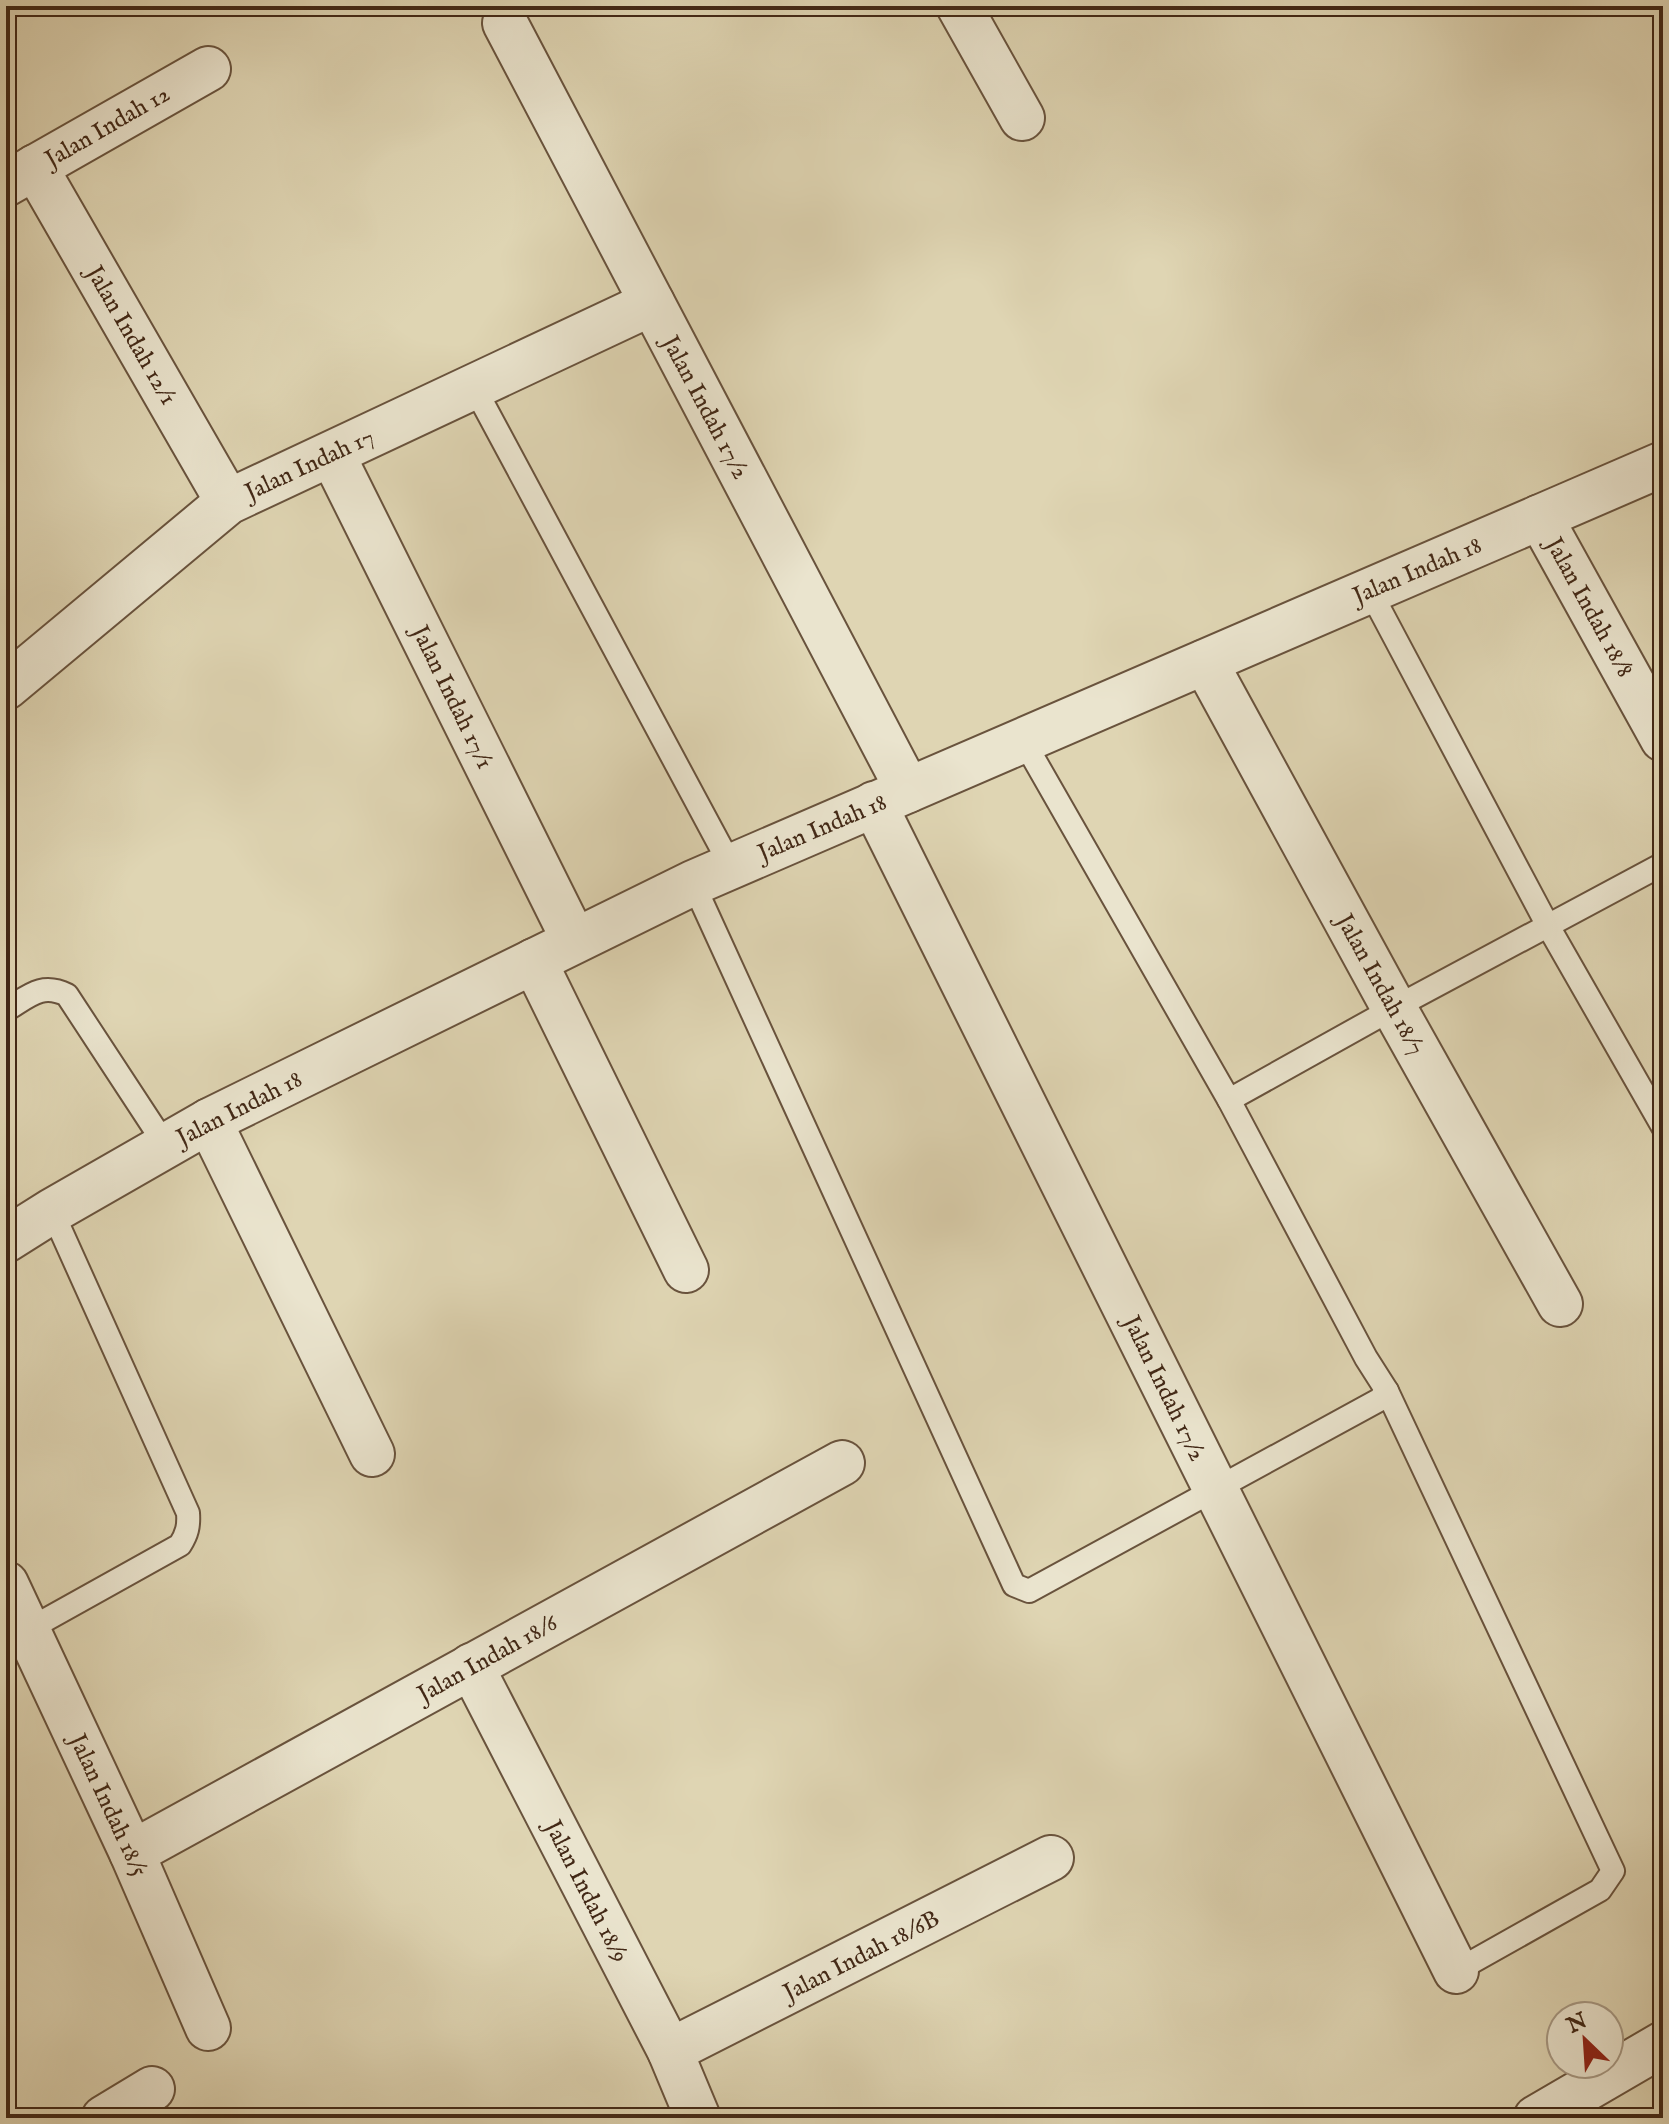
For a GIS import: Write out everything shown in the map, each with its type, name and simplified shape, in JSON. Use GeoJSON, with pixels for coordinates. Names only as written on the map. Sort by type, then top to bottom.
{"type":"FeatureCollection","features":[{"type":"Feature","properties":{"kind":"street"},"geometry":{"type":"LineString","coordinates":[[959,6],[1022,118]]}},
{"type":"Feature","properties":{"kind":"street","name":"Jalan Indah 17/2"},"geometry":{"type":"LineString","coordinates":[[505,23],[652,303],[891,797],[1216,1489],[1456,1971]]}},
{"type":"Feature","properties":{"kind":"street","name":"Jalan Indah 12"},"geometry":{"type":"LineString","coordinates":[[21,175],[208,69]]}},
{"type":"Feature","properties":{"kind":"street","name":"Jalan Indah 12/1"},"geometry":{"type":"LineString","coordinates":[[21,175],[228,502]]}},
{"type":"Feature","properties":{"kind":"street","name":"Jalan Indah 17"},"geometry":{"type":"LineString","coordinates":[[6,687],[228,502],[652,303]]}},
{"type":"Feature","properties":{"kind":"street","name":"Jalan Indah 17/1"},"geometry":{"type":"LineString","coordinates":[[332,454],[574,940]]}},
{"type":"Feature","properties":{"kind":"street","name":"Jalan Indah 18"},"geometry":{"type":"LineString","coordinates":[[6,1240],[209,1121],[712,875],[1663,464]]}},
{"type":"Feature","properties":{"kind":"street","name":"Jalan Indah 18/8"},"geometry":{"type":"LineString","coordinates":[[1540,517],[1663,739]]}},
{"type":"Feature","properties":{"kind":"street","name":"Jalan Indah 18/7"},"geometry":{"type":"LineString","coordinates":[[1205,662],[1560,1304]]}},
{"type":"Feature","properties":{"kind":"street"},"geometry":{"type":"LineString","coordinates":[[534,961],[686,1270]]}},
{"type":"Feature","properties":{"kind":"street"},"geometry":{"type":"LineString","coordinates":[[209,1121],[372,1454]]}},
{"type":"Feature","properties":{"kind":"street","name":"Jalan Indah 18/6"},"geometry":{"type":"LineString","coordinates":[[132,1853],[842,1463]]}},
{"type":"Feature","properties":{"kind":"street","name":"Jalan Indah 18/5"},"geometry":{"type":"LineString","coordinates":[[6,1584],[16,1636],[132,1853],[208,2028]]}},
{"type":"Feature","properties":{"kind":"street","name":"Jalan Indah 18/9"},"geometry":{"type":"LineString","coordinates":[[471,1666],[670,2051],[698,2118]]}},
{"type":"Feature","properties":{"kind":"street","name":"Jalan Indah 18/6B"},"geometry":{"type":"LineString","coordinates":[[670,2051],[1051,1858]]}},
{"type":"Feature","properties":{"kind":"street"},"geometry":{"type":"LineString","coordinates":[[1536,2118],[1663,2044]]}},
{"type":"Feature","properties":{"kind":"street"},"geometry":{"type":"LineString","coordinates":[[104,2118],[152,2089]]}},
{"type":"Feature","properties":{"kind":"lane"},"geometry":{"type":"LineString","coordinates":[[474,387],[712,875],[1014,1585],[1029,1591],[1379,1400],[1387,1391]]}},
{"type":"Feature","properties":{"kind":"lane"},"geometry":{"type":"LineString","coordinates":[[1370,591],[1548,926],[1663,1127]]}},
{"type":"Feature","properties":{"kind":"lane"},"geometry":{"type":"LineString","coordinates":[[1023,740],[1229,1100],[1387,1391],[1613,1871],[1600,1890],[1456,1971]]}},
{"type":"Feature","properties":{"kind":"lane"},"geometry":{"type":"LineString","coordinates":[[1229,1100],[1663,864]]}},
{"type":"Feature","properties":{"kind":"lane"},"geometry":{"type":"LineString","coordinates":[[6,1010],[46,989],[67,995],[166,1146]]}},
{"type":"Feature","properties":{"kind":"lane"},"geometry":{"type":"LineString","coordinates":[[16,1636],[180,1545],[189,1526],[188,1513],[52,1211]]}}]}
